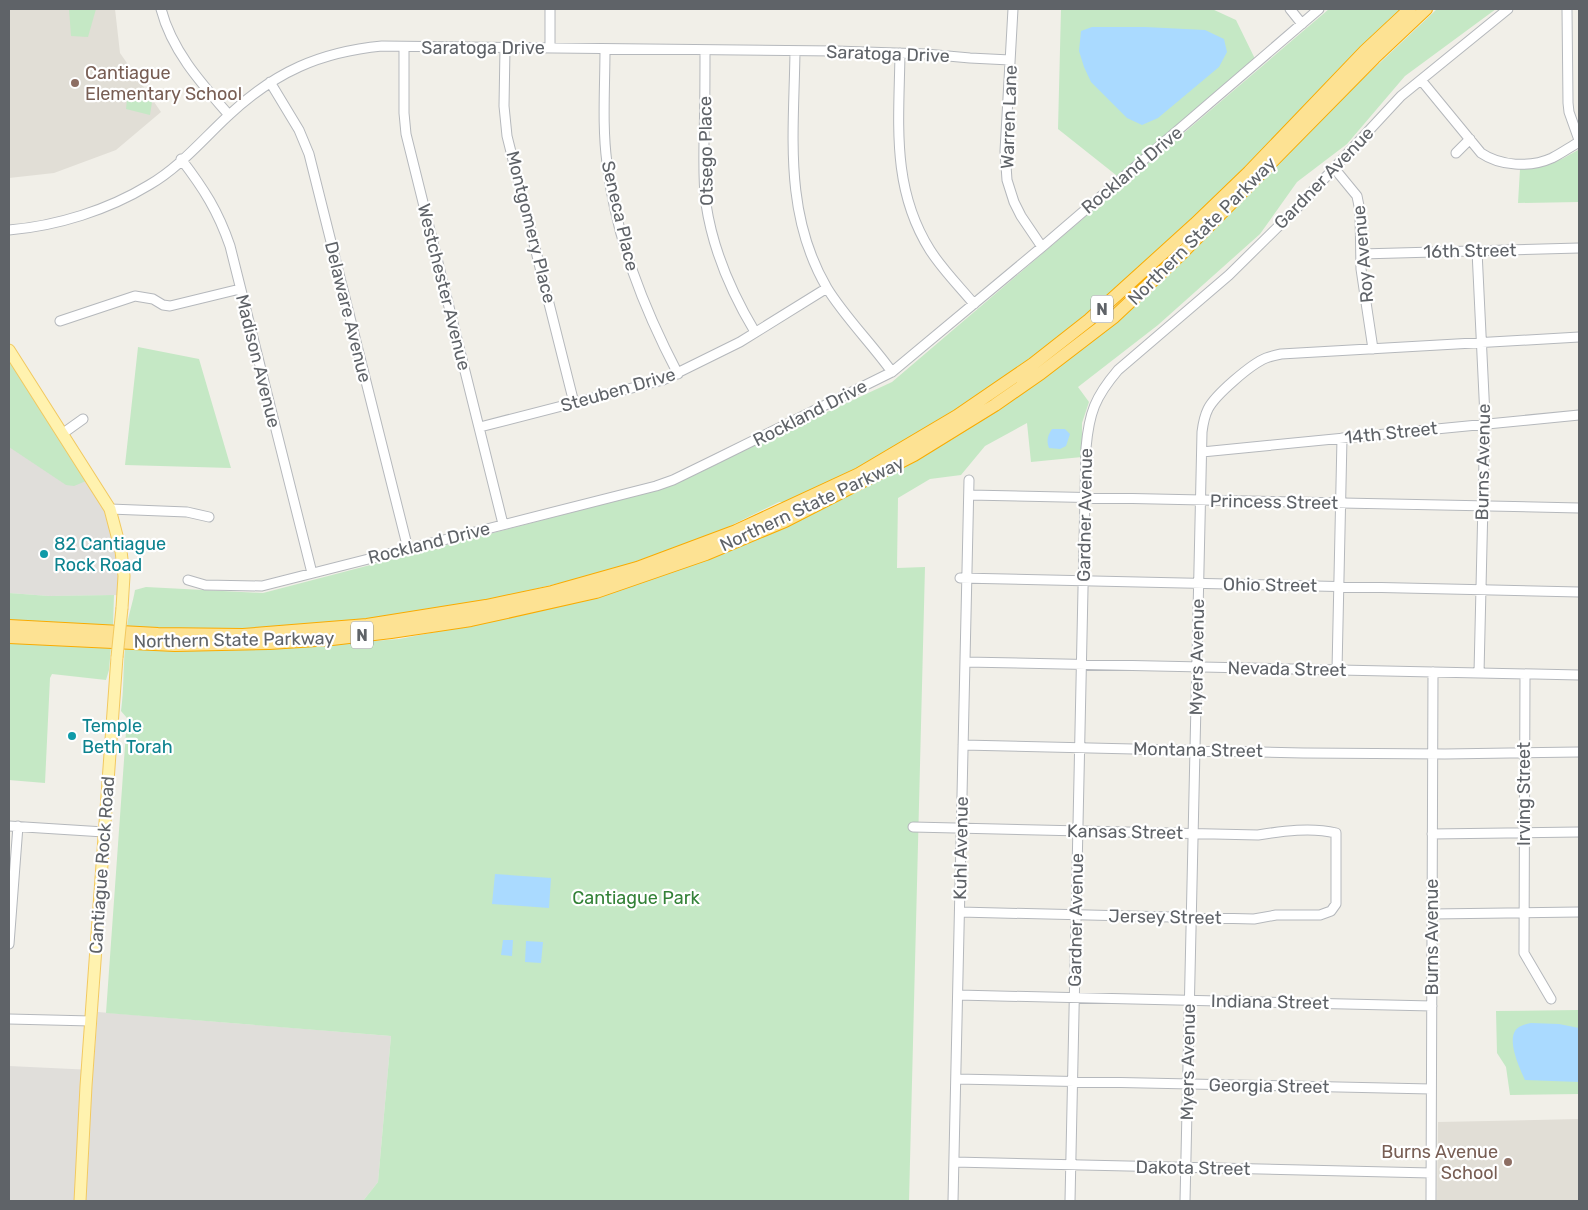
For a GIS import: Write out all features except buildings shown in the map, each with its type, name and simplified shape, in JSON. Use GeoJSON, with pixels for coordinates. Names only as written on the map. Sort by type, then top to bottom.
{"type":"FeatureCollection","features":[{"type":"Feature","properties":{"kind":"highway","name":"Northern State Parkway"},"geometry":{"type":"LineString","coordinates":[[736,537],[860,474],[957,416],[1040,359],[1089,320],[1195,224],[1249,172],[1365,51],[1410,9]]}},
{"type":"Feature","properties":{"kind":"highway","name":"Northern State Parkway"},"geometry":{"type":"LineString","coordinates":[[9,637],[175,646],[269,643],[332,639],[471,620],[596,592],[820,504],[914,456],[996,405],[1042,373],[1114,317],[1182,254],[1374,58],[1426,9]]}},
{"type":"Feature","properties":{"kind":"highway","name":"Northern State Parkway"},"geometry":{"type":"LineString","coordinates":[[9,626],[158,634],[243,635],[367,625],[486,606],[552,592],[706,548]]}},
{"type":"Feature","properties":{"kind":"main road","name":"Cantiague Rock Road"},"geometry":{"type":"LineString","coordinates":[[9,350],[110,509],[121,551],[123,568],[122,608],[104,832],[80,1201]]}},
{"type":"Feature","properties":{"kind":"street"},"geometry":{"type":"LineString","coordinates":[[161,9],[180,55],[229,115]]}},
{"type":"Feature","properties":{"kind":"street"},"geometry":{"type":"LineString","coordinates":[[550,9],[550,48]]}},
{"type":"Feature","properties":{"kind":"street","name":"Warren Lane"},"geometry":{"type":"LineString","coordinates":[[1013,9],[1005,152],[1007,180],[1021,216],[1042,247]]}},
{"type":"Feature","properties":{"kind":"street"},"geometry":{"type":"LineString","coordinates":[[1290,9],[1302,24]]}},
{"type":"Feature","properties":{"kind":"street","name":"Rockland Drive"},"geometry":{"type":"LineString","coordinates":[[188,580],[205,585],[262,586],[656,486],[673,480],[892,372],[1042,247],[1319,9]]}},
{"type":"Feature","properties":{"kind":"street","name":"Gardner Avenue"},"geometry":{"type":"LineString","coordinates":[[1070,1201],[1085,497],[1088,425],[1094,404],[1106,384],[1118,370],[1229,275],[1297,208],[1401,96],[1508,9]]}},
{"type":"Feature","properties":{"kind":"street"},"geometry":{"type":"LineString","coordinates":[[1421,80],[1481,152],[1490,159],[1509,163],[1531,163],[1553,157],[1579,141],[1569,112],[1568,103],[1567,9]]}},
{"type":"Feature","properties":{"kind":"street","name":"Saratoga Drive"},"geometry":{"type":"LineString","coordinates":[[9,230],[33,228],[62,221],[121,200],[150,185],[167,172],[253,93],[270,82],[291,70],[326,56],[363,48],[382,46],[795,51],[900,53],[1010,60]]}},
{"type":"Feature","properties":{"kind":"street","name":"Westchester Avenue"},"geometry":{"type":"LineString","coordinates":[[404,47],[404,113],[406,134],[503,524]]}},
{"type":"Feature","properties":{"kind":"street","name":"Montgomery Place"},"geometry":{"type":"LineString","coordinates":[[505,48],[504,106],[507,136],[574,404]]}},
{"type":"Feature","properties":{"kind":"street","name":"Seneca Place"},"geometry":{"type":"LineString","coordinates":[[605,49],[604,136],[611,189],[626,249],[642,298],[678,374]]}},
{"type":"Feature","properties":{"kind":"street","name":"Otsego Place"},"geometry":{"type":"LineString","coordinates":[[705,50],[704,169],[708,215],[716,249],[727,281],[739,306],[755,332]]}},
{"type":"Feature","properties":{"kind":"street"},"geometry":{"type":"LineString","coordinates":[[795,51],[793,171],[795,196],[809,250],[827,288],[892,372]]}},
{"type":"Feature","properties":{"kind":"street"},"geometry":{"type":"LineString","coordinates":[[900,53],[898,144],[906,198],[919,230],[931,252],[974,304]]}},
{"type":"Feature","properties":{"kind":"street","name":"Delaware Avenue"},"geometry":{"type":"LineString","coordinates":[[270,82],[299,130],[308,154],[408,549]]}},
{"type":"Feature","properties":{"kind":"street"},"geometry":{"type":"LineString","coordinates":[[1456,153],[1470,139]]}},
{"type":"Feature","properties":{"kind":"street","name":"Madison Avenue"},"geometry":{"type":"LineString","coordinates":[[181,159],[209,197],[221,220],[230,246],[312,572]]}},
{"type":"Feature","properties":{"kind":"street","name":"Roy Avenue"},"geometry":{"type":"LineString","coordinates":[[1334,168],[1357,196],[1360,211],[1362,269],[1373,349]]}},
{"type":"Feature","properties":{"kind":"street","name":"16th Street"},"geometry":{"type":"LineString","coordinates":[[1362,254],[1579,248]]}},
{"type":"Feature","properties":{"kind":"street","name":"Burns Avenue"},"geometry":{"type":"LineString","coordinates":[[1477,251],[1484,424],[1479,673]]}},
{"type":"Feature","properties":{"kind":"street","name":"Steuben Drive"},"geometry":{"type":"LineString","coordinates":[[480,427],[574,404],[656,382],[678,374],[740,342],[827,288]]}},
{"type":"Feature","properties":{"kind":"street"},"geometry":{"type":"LineString","coordinates":[[60,321],[135,296],[153,299],[163,305],[170,306],[240,289]]}},
{"type":"Feature","properties":{"kind":"street","name":"Myers Avenue"},"geometry":{"type":"LineString","coordinates":[[1185,1201],[1203,420],[1210,404],[1229,385],[1258,362],[1281,354],[1579,337]]}},
{"type":"Feature","properties":{"kind":"street","name":"14th Street"},"geometry":{"type":"LineString","coordinates":[[1202,452],[1579,415]]}},
{"type":"Feature","properties":{"kind":"street"},"geometry":{"type":"LineString","coordinates":[[62,434],[83,419]]}},
{"type":"Feature","properties":{"kind":"street"},"geometry":{"type":"LineString","coordinates":[[1337,670],[1342,438]]}},
{"type":"Feature","properties":{"kind":"street","name":"Kuhl Avenue"},"geometry":{"type":"LineString","coordinates":[[953,1201],[965,662],[963,578],[970,480]]}},
{"type":"Feature","properties":{"kind":"street","name":"Princess Street"},"geometry":{"type":"LineString","coordinates":[[969,495],[1579,508]]}},
{"type":"Feature","properties":{"kind":"street"},"geometry":{"type":"LineString","coordinates":[[110,509],[187,512],[209,517]]}},
{"type":"Feature","properties":{"kind":"street","name":"Ohio Street"},"geometry":{"type":"LineString","coordinates":[[963,578],[1579,592]]}},
{"type":"Feature","properties":{"kind":"street","name":"Nevada Street"},"geometry":{"type":"LineString","coordinates":[[965,662],[1579,675]]}},
{"type":"Feature","properties":{"kind":"street","name":"Burns Avenue"},"geometry":{"type":"LineString","coordinates":[[1431,1201],[1433,672]]}},
{"type":"Feature","properties":{"kind":"street","name":"Irving Street"},"geometry":{"type":"LineString","coordinates":[[1525,674],[1524,954],[1551,1000]]}},
{"type":"Feature","properties":{"kind":"street","name":"Montana Street"},"geometry":{"type":"LineString","coordinates":[[963,745],[1433,754],[1579,752]]}},
{"type":"Feature","properties":{"kind":"street"},"geometry":{"type":"LineString","coordinates":[[9,944],[14,826],[104,832]]}},
{"type":"Feature","properties":{"kind":"street","name":"Kansas Street"},"geometry":{"type":"LineString","coordinates":[[914,827],[1258,835],[1278,832],[1325,830],[1336,833],[1336,904]]}},
{"type":"Feature","properties":{"kind":"street"},"geometry":{"type":"LineString","coordinates":[[1432,834],[1579,832]]}},
{"type":"Feature","properties":{"kind":"street","name":"Jersey Street"},"geometry":{"type":"LineString","coordinates":[[960,912],[1254,919],[1276,915],[1320,915],[1331,911],[1336,904]]}},
{"type":"Feature","properties":{"kind":"street"},"geometry":{"type":"LineString","coordinates":[[1432,914],[1579,912]]}},
{"type":"Feature","properties":{"kind":"street","name":"Indiana Street"},"geometry":{"type":"LineString","coordinates":[[958,996],[1432,1006]]}},
{"type":"Feature","properties":{"kind":"street"},"geometry":{"type":"LineString","coordinates":[[9,1019],[91,1021]]}},
{"type":"Feature","properties":{"kind":"street","name":"Georgia Street"},"geometry":{"type":"LineString","coordinates":[[956,1079],[1431,1089]]}},
{"type":"Feature","properties":{"kind":"street","name":"Dakota Street"},"geometry":{"type":"LineString","coordinates":[[954,1162],[1431,1173]]}},
{"type":"Feature","properties":{"kind":"shaded area","name":"Cantiague Elementary School"},"geometry":{"type":"Polygon","coordinates":[[[9,9],[115,9],[120,53],[161,112],[116,150],[54,173],[9,178],[9,9]]]}},
{"type":"Feature","properties":{"kind":"shaded area"},"geometry":{"type":"Polygon","coordinates":[[[9,350],[110,509],[123,595],[49,596],[9,593],[9,350]]]}},
{"type":"Feature","properties":{"kind":"shaded area"},"geometry":{"type":"Polygon","coordinates":[[[98,1012],[391,1036],[378,1182],[363,1201],[9,1201],[9,1066],[93,1070],[98,1012]]]}},
{"type":"Feature","properties":{"kind":"shaded area","name":"Burns Avenue School"},"geometry":{"type":"Polygon","coordinates":[[[1579,1119],[1579,1201],[1437,1201],[1438,1122],[1579,1119]]]}},
{"type":"Feature","properties":{"kind":"green space"},"geometry":{"type":"Polygon","coordinates":[[[69,9],[96,9],[88,37],[71,36],[69,9]]]}},
{"type":"Feature","properties":{"kind":"green space"},"geometry":{"type":"Polygon","coordinates":[[[1061,9],[1212,9],[1236,20],[1257,63],[1121,179],[1058,129],[1061,9]]]}},
{"type":"Feature","properties":{"kind":"green space","name":"Cantiague Park"},"geometry":{"type":"Polygon","coordinates":[[[1329,9],[1403,9],[1203,212],[1069,332],[1015,371],[910,439],[845,475],[789,502],[779,502],[730,526],[731,551],[778,529],[1029,387],[1437,9],[1496,9],[1405,76],[1347,144],[1297,182],[1260,234],[1158,325],[1078,387],[1089,402],[1082,423],[1082,457],[1031,462],[1027,423],[985,446],[961,475],[930,479],[898,498],[897,568],[925,567],[909,1201],[363,1201],[378,1182],[391,1036],[106,1013],[127,718],[121,711],[125,648],[310,646],[399,639],[519,616],[600,595],[703,561],[696,540],[606,572],[488,600],[370,620],[289,627],[198,630],[127,627],[135,590],[146,587],[263,593],[658,490],[892,382],[1329,9]]]}},
{"type":"Feature","properties":{"kind":"green space"},"geometry":{"type":"Polygon","coordinates":[[[128,90],[147,94],[152,102],[150,115],[126,109],[128,90]]]}},
{"type":"Feature","properties":{"kind":"green space"},"geometry":{"type":"Polygon","coordinates":[[[1578,150],[1579,202],[1518,203],[1520,169],[1562,159],[1578,150]]]}},
{"type":"Feature","properties":{"kind":"green space"},"geometry":{"type":"Polygon","coordinates":[[[138,347],[199,359],[231,468],[125,465],[138,347]]]}},
{"type":"Feature","properties":{"kind":"green space"},"geometry":{"type":"Polygon","coordinates":[[[9,349],[91,479],[74,486],[66,485],[9,447],[9,349]]]}},
{"type":"Feature","properties":{"kind":"green space"},"geometry":{"type":"Polygon","coordinates":[[[9,593],[49,596],[114,595],[113,627],[9,622],[9,593]]]}},
{"type":"Feature","properties":{"kind":"green space"},"geometry":{"type":"Polygon","coordinates":[[[9,642],[111,647],[106,680],[52,674],[50,678],[45,783],[9,780],[9,642]]]}},
{"type":"Feature","properties":{"kind":"green space"},"geometry":{"type":"Polygon","coordinates":[[[1579,1010],[1579,1094],[1510,1095],[1506,1067],[1497,1053],[1496,1011],[1579,1010]]]}},
{"type":"Feature","properties":{"kind":"water"},"geometry":{"type":"Polygon","coordinates":[[[1092,27],[1205,30],[1224,39],[1227,52],[1219,67],[1158,118],[1142,125],[1127,118],[1091,82],[1079,51],[1081,31],[1092,27]]]}},
{"type":"Feature","properties":{"kind":"water"},"geometry":{"type":"Polygon","coordinates":[[[1052,429],[1065,429],[1070,434],[1066,446],[1060,449],[1049,448],[1048,438],[1052,429]]]}},
{"type":"Feature","properties":{"kind":"water"},"geometry":{"type":"Polygon","coordinates":[[[495,874],[551,878],[549,908],[492,904],[495,874]]]}},
{"type":"Feature","properties":{"kind":"water"},"geometry":{"type":"Polygon","coordinates":[[[503,940],[513,940],[512,956],[501,955],[503,940]]]}},
{"type":"Feature","properties":{"kind":"water"},"geometry":{"type":"Polygon","coordinates":[[[526,941],[543,942],[541,963],[525,962],[526,941]]]}},
{"type":"Feature","properties":{"kind":"water"},"geometry":{"type":"Polygon","coordinates":[[[1531,1023],[1559,1024],[1579,1028],[1579,1082],[1525,1080],[1515,1053],[1513,1038],[1515,1031],[1519,1027],[1531,1023]]]}},
{"type":"Feature","properties":{"kind":"place","name":"Cantiague Elementary School"},"geometry":{"type":"Point","coordinates":[75,83]}},
{"type":"Feature","properties":{"kind":"place","name":"82 Cantiague Rock Road"},"geometry":{"type":"Point","coordinates":[44,554]}},
{"type":"Feature","properties":{"kind":"place","name":"Temple Beth Torah"},"geometry":{"type":"Point","coordinates":[72,736]}},
{"type":"Feature","properties":{"kind":"place","name":"Burns Avenue School"},"geometry":{"type":"Point","coordinates":[1508,1162]}}]}
